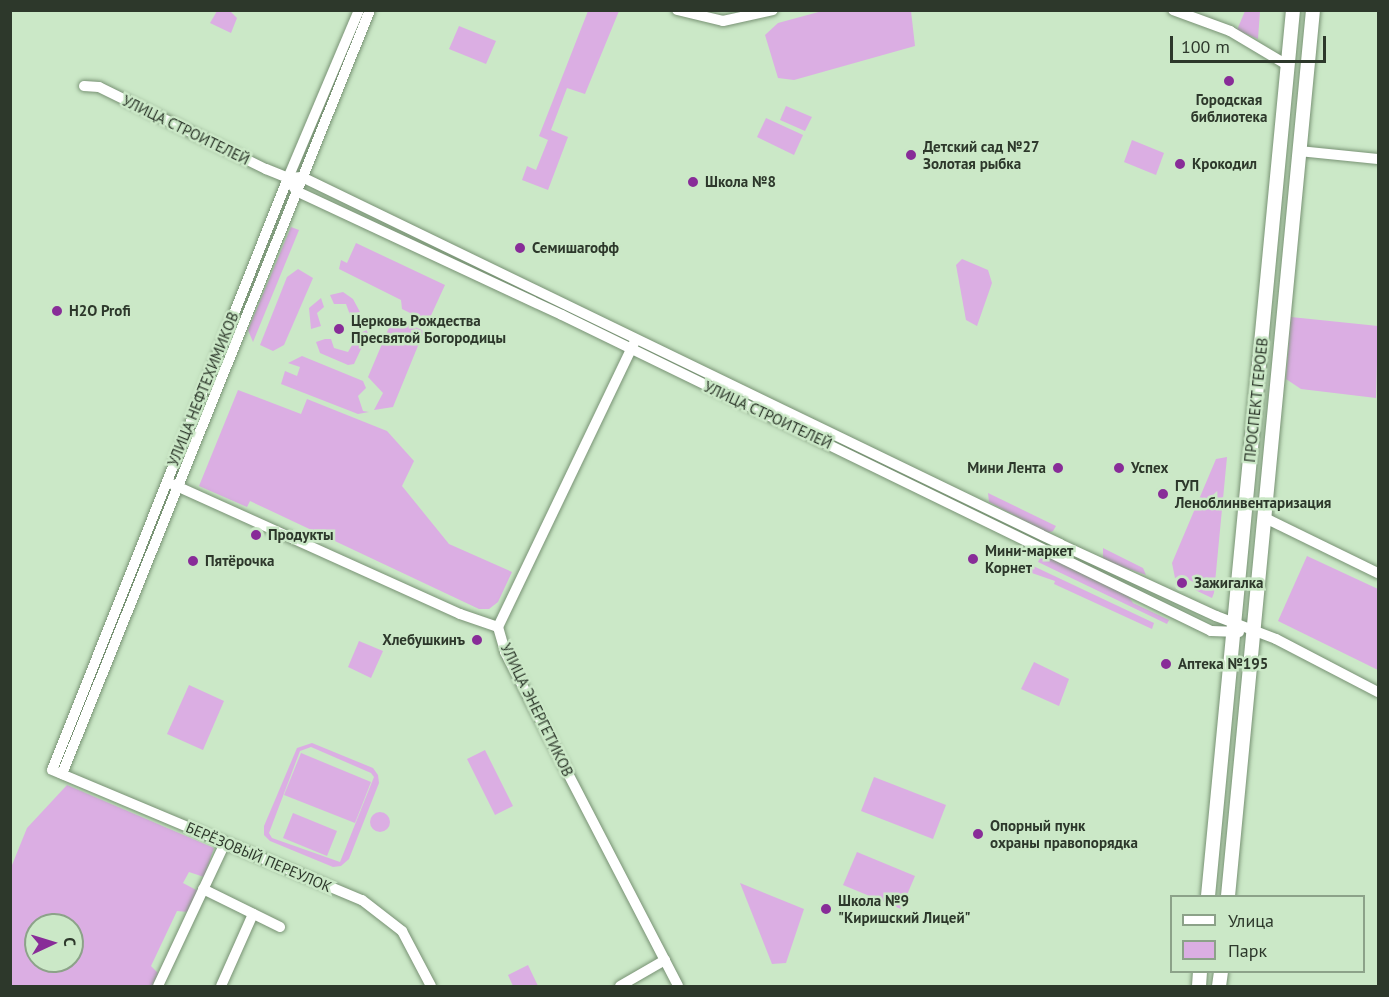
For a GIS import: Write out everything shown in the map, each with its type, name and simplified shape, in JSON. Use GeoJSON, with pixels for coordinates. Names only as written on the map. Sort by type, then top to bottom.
{"type":"FeatureCollection","features":[{"type":"Feature","properties":{"kind":"main road","name":"ПРОСПЕКТ ГЕРОЕВ"},"geometry":{"type":"LineString","coordinates":[[1208,895],[1293,10]]}},
{"type":"Feature","properties":{"kind":"main road","name":"ПРОСПЕКТ ГЕРОЕВ"},"geometry":{"type":"LineString","coordinates":[[1228,895],[1255,632],[1312,10]]}},
{"type":"Feature","properties":{"kind":"street","name":"УЛИЦА НЕФТЕХИМИКОВ"},"geometry":{"type":"LineString","coordinates":[[57,772],[166,482],[288,178],[359,10]]}},
{"type":"Feature","properties":{"kind":"street"},"geometry":{"type":"LineString","coordinates":[[57,772],[178,486],[370,10]]}},
{"type":"Feature","properties":{"kind":"street"},"geometry":{"type":"LineString","coordinates":[[677,10],[716,21],[773,10]]}},
{"type":"Feature","properties":{"kind":"street"},"geometry":{"type":"LineString","coordinates":[[1173,10],[1230,31],[1287,65]]}},
{"type":"Feature","properties":{"kind":"street","name":"УЛИЦА СТРОИТЕЛЕЙ"},"geometry":{"type":"LineString","coordinates":[[84,86],[99,87],[288,178],[302,177],[1233,627],[1276,639],[1378,692]]}},
{"type":"Feature","properties":{"kind":"street"},"geometry":{"type":"LineString","coordinates":[[1299,151],[1378,159]]}},
{"type":"Feature","properties":{"kind":"street"},"geometry":{"type":"LineString","coordinates":[[288,178],[296,191]]}},
{"type":"Feature","properties":{"kind":"street","name":"УЛИЦА СТРОИТЕЛЕЙ"},"geometry":{"type":"LineString","coordinates":[[296,191],[632,350],[1211,630],[1233,627]]}},
{"type":"Feature","properties":{"kind":"street"},"geometry":{"type":"LineString","coordinates":[[498,627],[637,339]]}},
{"type":"Feature","properties":{"kind":"street","name":"УЛИЦА ЭНЕРГЕТИКОВ"},"geometry":{"type":"LineString","coordinates":[[166,482],[460,614],[498,627],[505,652],[678,987]]}},
{"type":"Feature","properties":{"kind":"street"},"geometry":{"type":"LineString","coordinates":[[1265,518],[1378,573]]}},
{"type":"Feature","properties":{"kind":"street","name":"БЕРЁЗОВЫЙ ПЕРЕУЛОК"},"geometry":{"type":"LineString","coordinates":[[57,772],[375,908],[402,931],[431,987]]}},
{"type":"Feature","properties":{"kind":"street"},"geometry":{"type":"LineString","coordinates":[[158,987],[225,843]]}},
{"type":"Feature","properties":{"kind":"street"},"geometry":{"type":"LineString","coordinates":[[203,889],[280,927]]}},
{"type":"Feature","properties":{"kind":"street"},"geometry":{"type":"LineString","coordinates":[[221,987],[253,914]]}},
{"type":"Feature","properties":{"kind":"street"},"geometry":{"type":"LineString","coordinates":[[620,987],[665,960]]}},
{"type":"Feature","properties":{"kind":"green space"},"geometry":{"type":"Polygon","coordinates":[[[826,10],[911,11],[915,46],[794,80],[778,78],[765,35],[778,23],[826,10]]]}},
{"type":"Feature","properties":{"kind":"green space"},"geometry":{"type":"Polygon","coordinates":[[[217,11],[230,11],[237,18],[231,33],[210,23],[217,11]]]}},
{"type":"Feature","properties":{"kind":"green space"},"geometry":{"type":"Polygon","coordinates":[[[588,11],[619,11],[585,94],[567,88],[551,130],[568,137],[548,190],[522,180],[527,166],[536,170],[548,140],[539,136],[588,11]]]}},
{"type":"Feature","properties":{"kind":"green space"},"geometry":{"type":"Polygon","coordinates":[[[1245,11],[1260,11],[1258,39],[1237,30],[1245,11]]]}},
{"type":"Feature","properties":{"kind":"green space"},"geometry":{"type":"Polygon","coordinates":[[[459,26],[496,41],[486,64],[449,49],[459,26]]]}},
{"type":"Feature","properties":{"kind":"green space"},"geometry":{"type":"Polygon","coordinates":[[[786,106],[812,117],[805,131],[780,120],[786,106]]]}},
{"type":"Feature","properties":{"kind":"green space"},"geometry":{"type":"Polygon","coordinates":[[[766,118],[803,135],[794,155],[757,137],[766,118]]]}},
{"type":"Feature","properties":{"kind":"green space"},"geometry":{"type":"Polygon","coordinates":[[[1132,140],[1164,153],[1156,175],[1124,162],[1132,140]]]}},
{"type":"Feature","properties":{"kind":"green space"},"geometry":{"type":"Polygon","coordinates":[[[291,227],[299,230],[253,342],[248,330],[291,227]]]}},
{"type":"Feature","properties":{"kind":"green space"},"geometry":{"type":"Polygon","coordinates":[[[356,243],[445,285],[428,322],[402,309],[401,300],[339,269],[341,260],[347,263],[356,243]]]}},
{"type":"Feature","properties":{"kind":"green space"},"geometry":{"type":"Polygon","coordinates":[[[962,259],[988,270],[992,283],[977,326],[966,320],[956,265],[962,259]]]}},
{"type":"Feature","properties":{"kind":"green space"},"geometry":{"type":"Polygon","coordinates":[[[298,269],[313,278],[284,345],[273,351],[260,345],[287,277],[298,269]]]}},
{"type":"Feature","properties":{"kind":"green space"},"geometry":{"type":"Polygon","coordinates":[[[343,292],[353,299],[360,312],[350,315],[346,304],[334,304],[330,295],[343,292]]]}},
{"type":"Feature","properties":{"kind":"green space"},"geometry":{"type":"Polygon","coordinates":[[[321,298],[324,307],[317,313],[321,326],[311,329],[309,308],[321,298]]]}},
{"type":"Feature","properties":{"kind":"green space"},"geometry":{"type":"Polygon","coordinates":[[[1291,317],[1378,326],[1376,398],[1301,389],[1286,379],[1291,317]]]}},
{"type":"Feature","properties":{"kind":"green space"},"geometry":{"type":"Polygon","coordinates":[[[402,321],[424,331],[393,407],[374,410],[383,393],[368,377],[390,325],[402,321]]]}},
{"type":"Feature","properties":{"kind":"green space"},"geometry":{"type":"Polygon","coordinates":[[[358,330],[360,333],[367,330],[368,334],[354,364],[348,365],[320,353],[316,342],[325,339],[331,339],[334,348],[348,352],[355,340],[353,333],[358,330]]]}},
{"type":"Feature","properties":{"kind":"green space"},"geometry":{"type":"Polygon","coordinates":[[[302,356],[363,381],[366,388],[358,396],[363,411],[369,412],[358,414],[281,384],[285,371],[297,376],[300,367],[288,363],[302,356]]]}},
{"type":"Feature","properties":{"kind":"green space"},"geometry":{"type":"Polygon","coordinates":[[[238,390],[301,414],[307,399],[387,431],[414,461],[402,486],[449,544],[512,572],[498,602],[489,609],[479,609],[250,501],[247,507],[199,486],[238,390]]]}},
{"type":"Feature","properties":{"kind":"green space"},"geometry":{"type":"Polygon","coordinates":[[[1227,457],[1212,598],[1193,589],[1195,583],[1182,576],[1175,578],[1172,563],[1216,459],[1227,457]]]}},
{"type":"Feature","properties":{"kind":"green space"},"geometry":{"type":"Polygon","coordinates":[[[988,493],[1056,526],[1048,533],[989,502],[988,493]]]}},
{"type":"Feature","properties":{"kind":"green space"},"geometry":{"type":"Polygon","coordinates":[[[1103,548],[1143,568],[1146,575],[1103,560],[1103,548]]]}},
{"type":"Feature","properties":{"kind":"green space"},"geometry":{"type":"Polygon","coordinates":[[[1042,554],[1127,594],[1133,603],[1169,620],[1167,624],[1038,562],[1042,554]]]}},
{"type":"Feature","properties":{"kind":"green space"},"geometry":{"type":"Polygon","coordinates":[[[1307,556],[1378,589],[1378,670],[1278,621],[1307,556]]]}},
{"type":"Feature","properties":{"kind":"green space"},"geometry":{"type":"Polygon","coordinates":[[[1029,564],[1154,623],[1152,629],[1054,584],[1055,581],[1026,571],[1029,564]]]}},
{"type":"Feature","properties":{"kind":"green space"},"geometry":{"type":"Polygon","coordinates":[[[359,641],[383,651],[371,678],[348,667],[359,641]]]}},
{"type":"Feature","properties":{"kind":"green space"},"geometry":{"type":"Polygon","coordinates":[[[1034,662],[1069,679],[1059,706],[1021,689],[1034,662]]]}},
{"type":"Feature","properties":{"kind":"green space"},"geometry":{"type":"Polygon","coordinates":[[[189,685],[224,701],[203,750],[167,734],[189,685]]]}},
{"type":"Feature","properties":{"kind":"green space"},"geometry":{"type":"Polygon","coordinates":[[[312,743],[373,768],[378,775],[379,783],[349,859],[341,866],[333,867],[270,841],[264,835],[264,826],[297,748],[312,743]],[[311,747],[300,751],[269,833],[272,838],[340,862],[374,777],[371,773],[311,747]]]}},
{"type":"Feature","properties":{"kind":"green space"},"geometry":{"type":"Polygon","coordinates":[[[485,750],[513,806],[495,815],[467,759],[485,750]]]}},
{"type":"Feature","properties":{"kind":"green space"},"geometry":{"type":"Polygon","coordinates":[[[301,753],[371,782],[355,823],[284,795],[301,753]]]}},
{"type":"Feature","properties":{"kind":"green space"},"geometry":{"type":"Polygon","coordinates":[[[874,777],[946,805],[933,839],[861,811],[874,777]]]}},
{"type":"Feature","properties":{"kind":"green space"},"geometry":{"type":"Polygon","coordinates":[[[67,785],[214,848],[204,877],[189,872],[183,883],[198,891],[188,912],[177,911],[151,966],[158,973],[152,986],[11,986],[10,870],[27,828],[67,785]]]}},
{"type":"Feature","properties":{"kind":"green space"},"geometry":{"type":"Polygon","coordinates":[[[380,812],[387,815],[390,822],[387,829],[380,832],[373,829],[370,822],[373,815],[380,812]]]}},
{"type":"Feature","properties":{"kind":"green space"},"geometry":{"type":"Polygon","coordinates":[[[293,813],[337,831],[327,856],[283,838],[293,813]]]}},
{"type":"Feature","properties":{"kind":"green space"},"geometry":{"type":"Polygon","coordinates":[[[857,852],[915,876],[901,909],[843,885],[857,852]]]}},
{"type":"Feature","properties":{"kind":"green space"},"geometry":{"type":"Polygon","coordinates":[[[740,883],[804,909],[786,963],[772,964],[740,883]]]}},
{"type":"Feature","properties":{"kind":"green space"},"geometry":{"type":"Polygon","coordinates":[[[528,965],[538,986],[513,986],[508,975],[528,965]]]}},
{"type":"Feature","properties":{"kind":"place","name":"Городская библиотека"},"geometry":{"type":"Point","coordinates":[1229,81]}},
{"type":"Feature","properties":{"kind":"place","name":"Детский сад №27 Золотая рыбка"},"geometry":{"type":"Point","coordinates":[911,155]}},
{"type":"Feature","properties":{"kind":"place","name":"Крокодил"},"geometry":{"type":"Point","coordinates":[1180,164]}},
{"type":"Feature","properties":{"kind":"place","name":"Школа №8"},"geometry":{"type":"Point","coordinates":[693,182]}},
{"type":"Feature","properties":{"kind":"place","name":"Семишагофф"},"geometry":{"type":"Point","coordinates":[520,248]}},
{"type":"Feature","properties":{"kind":"place","name":"H2O Profi"},"geometry":{"type":"Point","coordinates":[57,311]}},
{"type":"Feature","properties":{"kind":"place","name":"Церковь Рождества Пресвятой Богородицы"},"geometry":{"type":"Point","coordinates":[339,329]}},
{"type":"Feature","properties":{"kind":"place","name":"Мини Лента"},"geometry":{"type":"Point","coordinates":[1058,468]}},
{"type":"Feature","properties":{"kind":"place","name":"Успех"},"geometry":{"type":"Point","coordinates":[1119,468]}},
{"type":"Feature","properties":{"kind":"place","name":"ГУП Леноблинвентаризация"},"geometry":{"type":"Point","coordinates":[1163,494]}},
{"type":"Feature","properties":{"kind":"place","name":"Продукты"},"geometry":{"type":"Point","coordinates":[256,535]}},
{"type":"Feature","properties":{"kind":"place","name":"Мини-маркет Корнет"},"geometry":{"type":"Point","coordinates":[973,559]}},
{"type":"Feature","properties":{"kind":"place","name":"Пятёрочка"},"geometry":{"type":"Point","coordinates":[193,561]}},
{"type":"Feature","properties":{"kind":"place","name":"Зажигалка"},"geometry":{"type":"Point","coordinates":[1182,583]}},
{"type":"Feature","properties":{"kind":"place","name":"Хлебушкинъ"},"geometry":{"type":"Point","coordinates":[477,640]}},
{"type":"Feature","properties":{"kind":"place","name":"Аптека №195"},"geometry":{"type":"Point","coordinates":[1166,664]}},
{"type":"Feature","properties":{"kind":"place","name":"Опорный пунк охраны правопорядка"},"geometry":{"type":"Point","coordinates":[978,834]}},
{"type":"Feature","properties":{"kind":"place","name":"Школа №9 \"Киришский Лицей\""},"geometry":{"type":"Point","coordinates":[826,909]}}]}
